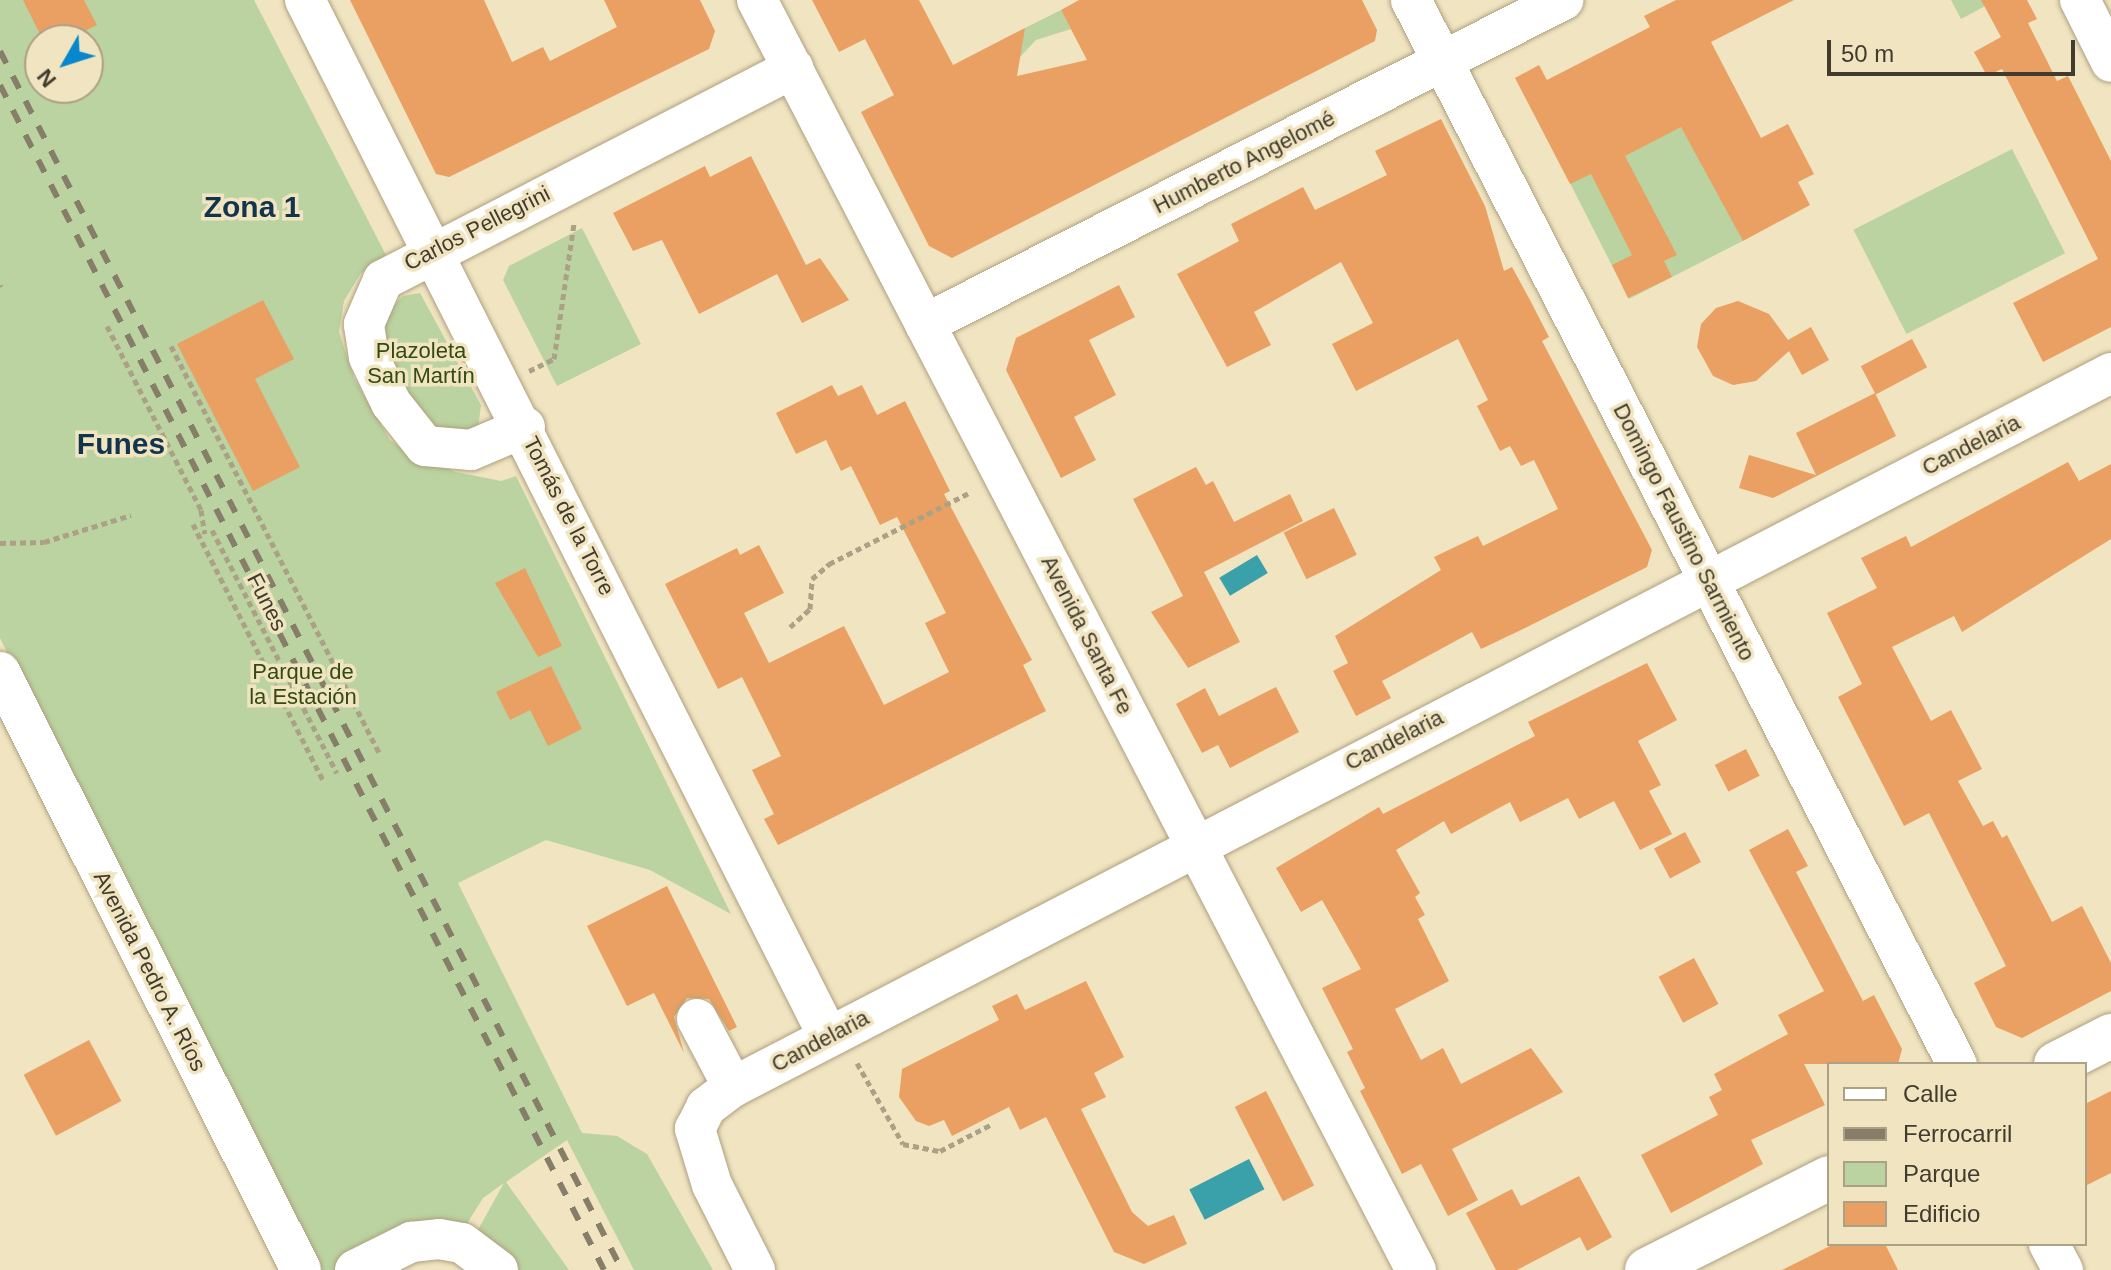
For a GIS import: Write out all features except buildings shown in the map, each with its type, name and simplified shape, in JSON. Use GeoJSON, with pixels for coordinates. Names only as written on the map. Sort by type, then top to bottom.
{"type":"FeatureCollection","features":[{"type":"Feature","properties":{"kind":"main road"},"geometry":{"type":"LineString","coordinates":[[2060,1062],[2111,1036]]}},
{"type":"Feature","properties":{"kind":"main road"},"geometry":{"type":"LineString","coordinates":[[1647,1270],[1827,1179]]}},
{"type":"Feature","properties":{"kind":"street","name":"Tomás de la Torre"},"geometry":{"type":"LineString","coordinates":[[305,0],[436,249],[835,1033]]}},
{"type":"Feature","properties":{"kind":"street","name":"Avenida Santa Fe"},"geometry":{"type":"LineString","coordinates":[[757,0],[1416,1270]]}},
{"type":"Feature","properties":{"kind":"street","name":"Domingo Faustino Sarmiento"},"geometry":{"type":"LineString","coordinates":[[1411,0],[1956,1062]]}},
{"type":"Feature","properties":{"kind":"street","name":"Humberto Angelomé"},"geometry":{"type":"LineString","coordinates":[[925,324],[1563,0]]}},
{"type":"Feature","properties":{"kind":"street"},"geometry":{"type":"LineString","coordinates":[[2080,0],[2111,62]]}},
{"type":"Feature","properties":{"kind":"street","name":"Carlos Pellegrini"},"geometry":{"type":"LineString","coordinates":[[525,427],[447,453],[425,446],[391,403],[369,357],[369,303],[383,280],[436,249],[793,68]]}},
{"type":"Feature","properties":{"kind":"street","name":"Candelaria"},"geometry":{"type":"LineString","coordinates":[[755,1270],[698,1152],[695,1129],[706,1107],[733,1087],[1195,842],[2111,373]]}},
{"type":"Feature","properties":{"kind":"street","name":"Avenida Pedro A. Ríos"},"geometry":{"type":"LineString","coordinates":[[0,672],[301,1270]]}},
{"type":"Feature","properties":{"kind":"street"},"geometry":{"type":"LineString","coordinates":[[697,1019],[733,1087]]}},
{"type":"Feature","properties":{"kind":"street"},"geometry":{"type":"LineString","coordinates":[[355,1270],[411,1242],[462,1243],[498,1270]]}},
{"type":"Feature","properties":{"kind":"street"},"geometry":{"type":"LineString","coordinates":[[2050,1246],[2063,1270]]}},
{"type":"Feature","properties":{"kind":"path"},"geometry":{"type":"LineString","coordinates":[[529,371],[554,359],[575,218]]}},
{"type":"Feature","properties":{"kind":"path"},"geometry":{"type":"LineString","coordinates":[[107,326],[201,510],[205,534]]}},
{"type":"Feature","properties":{"kind":"path"},"geometry":{"type":"LineString","coordinates":[[171,346],[379,753]]}},
{"type":"Feature","properties":{"kind":"path"},"geometry":{"type":"LineString","coordinates":[[790,627],[810,609],[812,579],[829,564],[1004,475]]}},
{"type":"Feature","properties":{"kind":"path"},"geometry":{"type":"LineString","coordinates":[[0,543],[44,542],[131,515]]}},
{"type":"Feature","properties":{"kind":"path"},"geometry":{"type":"LineString","coordinates":[[193,524],[323,780]]}},
{"type":"Feature","properties":{"kind":"path","name":"Funes"},"geometry":{"type":"LineString","coordinates":[[212,530],[337,773]]}},
{"type":"Feature","properties":{"kind":"path"},"geometry":{"type":"LineString","coordinates":[[835,1033],[903,1144],[940,1151],[992,1124]]}},
{"type":"Feature","properties":{"kind":"green space","name":"Parque de la Estación"},"geometry":{"type":"Polygon","coordinates":[[[0,0],[254,0],[386,255],[361,273],[344,301],[339,332],[354,378],[390,440],[409,454],[456,472],[501,481],[516,476],[731,914],[650,870],[546,840],[458,883],[582,1133],[617,1136],[647,1154],[713,1270],[634,1270],[567,1140],[506,1182],[569,1270],[516,1270],[474,1237],[504,1183],[483,1198],[463,1230],[436,1221],[333,1270],[311,1270],[0,638],[0,0]]]}},
{"type":"Feature","properties":{"kind":"green space"},"geometry":{"type":"Polygon","coordinates":[[[1951,0],[1987,0],[1989,4],[1961,19],[1951,0]]]}},
{"type":"Feature","properties":{"kind":"green space"},"geometry":{"type":"Polygon","coordinates":[[[1061,10],[1071,29],[1036,40],[1020,57],[1017,32],[1061,10]]]}},
{"type":"Feature","properties":{"kind":"green space"},"geometry":{"type":"Polygon","coordinates":[[[1684,125],[1743,241],[1629,299],[1570,183],[1684,125]]]}},
{"type":"Feature","properties":{"kind":"green space"},"geometry":{"type":"Polygon","coordinates":[[[2012,149],[2065,253],[1907,334],[1853,230],[2012,149]]]}},
{"type":"Feature","properties":{"kind":"green space"},"geometry":{"type":"Polygon","coordinates":[[[582,228],[641,344],[557,386],[503,280],[509,266],[582,228]]]}},
{"type":"Feature","properties":{"kind":"green space","name":"Plazoleta San Martín"},"geometry":{"type":"Polygon","coordinates":[[[420,293],[481,405],[478,429],[447,445],[391,380],[381,318],[403,296],[420,293]]]}},
{"type":"Feature","properties":{"kind":"water"},"geometry":{"type":"Polygon","coordinates":[[[1257,555],[1268,573],[1230,596],[1219,578],[1257,555]]]}},
{"type":"Feature","properties":{"kind":"water"},"geometry":{"type":"Polygon","coordinates":[[[1249,1159],[1264,1189],[1205,1220],[1189,1189],[1249,1159]]]}},
{"type":"Feature","properties":{"kind":"railway"},"geometry":{"type":"LineString","coordinates":[[0,51],[622,1270]]}},
{"type":"Feature","properties":{"kind":"railway"},"geometry":{"type":"LineString","coordinates":[[0,85],[604,1270]]}},
{"type":"Feature","properties":{"kind":"district","name":"Zona 1"},"geometry":{"type":"Point","coordinates":[252,207]}},
{"type":"Feature","properties":{"kind":"district","name":"Funes"},"geometry":{"type":"Point","coordinates":[121,444]}}]}
